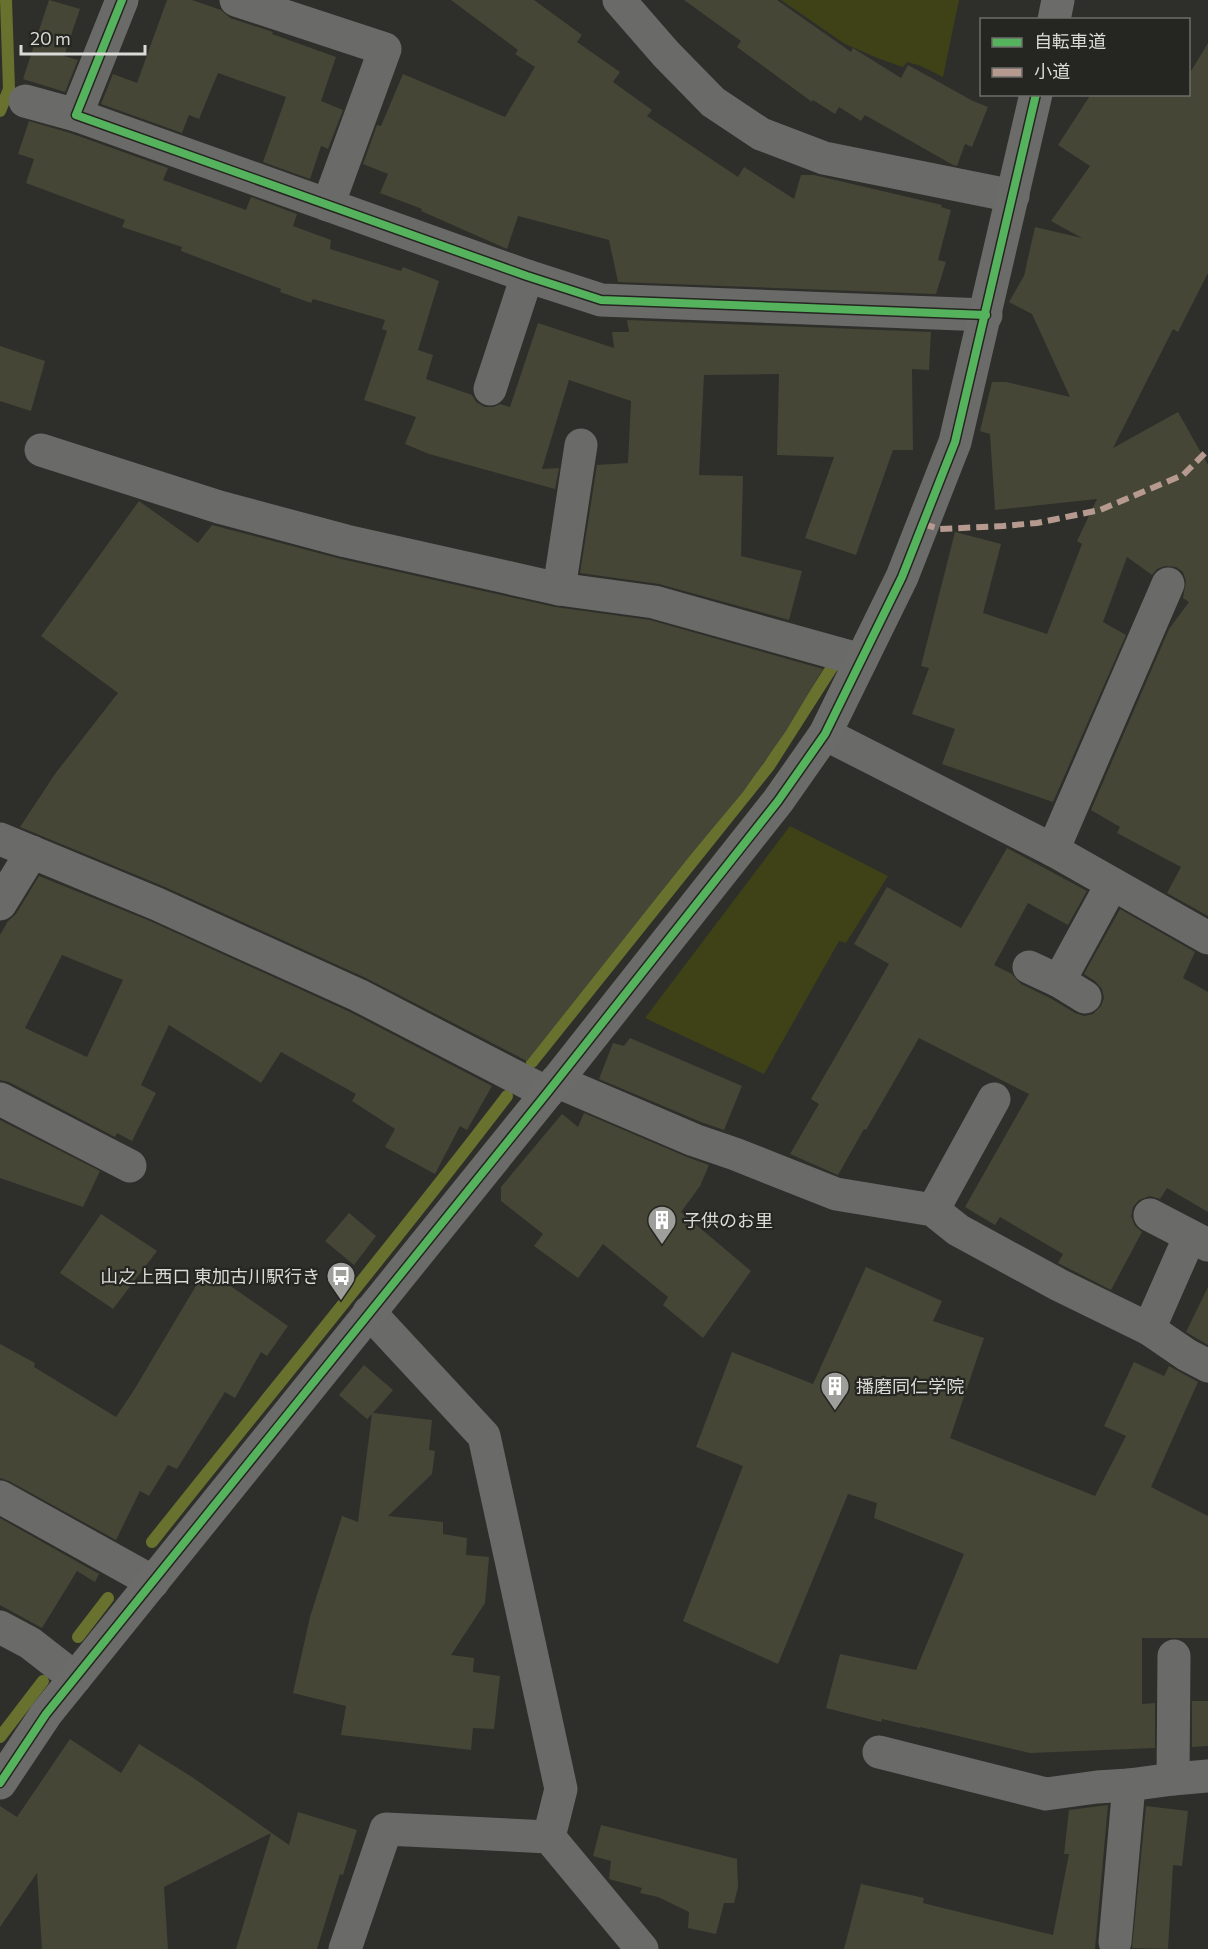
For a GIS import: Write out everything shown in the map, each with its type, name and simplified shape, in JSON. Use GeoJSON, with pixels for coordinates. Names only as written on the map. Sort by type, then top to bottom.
{"type":"FeatureCollection","features":[{"type":"Feature","properties":{"kind":"street"},"geometry":{"type":"LineString","coordinates":[[76,115],[122,0]]}},
{"type":"Feature","properties":{"kind":"street"},"geometry":{"type":"LineString","coordinates":[[236,0],[385,48],[328,205]]}},
{"type":"Feature","properties":{"kind":"street"},"geometry":{"type":"LineString","coordinates":[[619,0],[666,54],[713,102],[761,134],[824,158],[1012,196]]}},
{"type":"Feature","properties":{"kind":"street"},"geometry":{"type":"LineString","coordinates":[[1054,18],[1058,0]]}},
{"type":"Feature","properties":{"kind":"street"},"geometry":{"type":"LineString","coordinates":[[0,1783],[46,1714],[551,1087],[778,801],[825,734],[902,577],[955,442],[1036,96]]}},
{"type":"Feature","properties":{"kind":"street"},"geometry":{"type":"LineString","coordinates":[[25,101],[76,115],[526,276],[601,300],[986,315]]}},
{"type":"Feature","properties":{"kind":"street"},"geometry":{"type":"LineString","coordinates":[[490,389],[526,276]]}},
{"type":"Feature","properties":{"kind":"street"},"geometry":{"type":"LineString","coordinates":[[559,589],[580,445]]}},
{"type":"Feature","properties":{"kind":"street"},"geometry":{"type":"LineString","coordinates":[[41,450],[219,507],[346,541],[559,589],[654,602],[861,660]]}},
{"type":"Feature","properties":{"kind":"street"},"geometry":{"type":"LineString","coordinates":[[1053,850],[1168,584]]}},
{"type":"Feature","properties":{"kind":"street"},"geometry":{"type":"LineString","coordinates":[[825,734],[1053,850],[1208,938]]}},
{"type":"Feature","properties":{"kind":"street"},"geometry":{"type":"LineString","coordinates":[[0,839],[157,904],[358,995],[551,1087],[735,1154],[836,1194],[933,1210],[958,1230],[1059,1285],[1123,1314],[1208,1366]]}},
{"type":"Feature","properties":{"kind":"street"},"geometry":{"type":"LineString","coordinates":[[0,904],[32,852]]}},
{"type":"Feature","properties":{"kind":"street"},"geometry":{"type":"LineString","coordinates":[[1029,967],[1072,989],[1112,884]]}},
{"type":"Feature","properties":{"kind":"street"},"geometry":{"type":"LineString","coordinates":[[0,1099],[130,1166]]}},
{"type":"Feature","properties":{"kind":"street"},"geometry":{"type":"LineString","coordinates":[[933,1210],[994,1099]]}},
{"type":"Feature","properties":{"kind":"street"},"geometry":{"type":"LineString","coordinates":[[1149,1329],[1199,1240],[1150,1215]]}},
{"type":"Feature","properties":{"kind":"street"},"geometry":{"type":"LineString","coordinates":[[369,1312],[484,1436],[561,1789],[549,1837]]}},
{"type":"Feature","properties":{"kind":"street"},"geometry":{"type":"LineString","coordinates":[[0,1497],[153,1582]]}},
{"type":"Feature","properties":{"kind":"street"},"geometry":{"type":"LineString","coordinates":[[0,1627],[30,1644],[75,1678]]}},
{"type":"Feature","properties":{"kind":"street"},"geometry":{"type":"LineString","coordinates":[[1173,1779],[1174,1656]]}},
{"type":"Feature","properties":{"kind":"street"},"geometry":{"type":"LineString","coordinates":[[879,1752],[1046,1794],[1208,1776]]}},
{"type":"Feature","properties":{"kind":"street"},"geometry":{"type":"LineString","coordinates":[[1115,1942],[1129,1785]]}},
{"type":"Feature","properties":{"kind":"street"},"geometry":{"type":"LineString","coordinates":[[345,1949],[386,1829],[549,1837],[642,1949]]}},
{"type":"Feature","properties":{"kind":"green space"},"geometry":{"type":"Polygon","coordinates":[[[781,0],[959,0],[943,77],[921,66],[907,62],[903,67],[845,44],[781,0]]]}},
{"type":"Feature","properties":{"kind":"green space"},"geometry":{"type":"Polygon","coordinates":[[[790,826],[888,876],[846,943],[839,941],[764,1074],[645,1018],[790,826]]]}},
{"type":"Feature","properties":{"kind":"building"},"geometry":{"type":"Polygon","coordinates":[[[49,0],[80,9],[64,56],[78,60],[65,92],[23,79],[49,0]]]}},
{"type":"Feature","properties":{"kind":"building"},"geometry":{"type":"Polygon","coordinates":[[[167,0],[192,0],[221,10],[230,18],[336,57],[321,101],[343,110],[328,149],[321,146],[310,179],[263,162],[286,97],[218,73],[199,119],[189,115],[182,133],[101,104],[113,74],[137,83],[167,0]]]}},
{"type":"Feature","properties":{"kind":"building"},"geometry":{"type":"Polygon","coordinates":[[[451,0],[534,0],[582,35],[577,42],[620,72],[613,82],[652,110],[647,116],[738,177],[744,167],[794,199],[801,175],[814,175],[942,205],[941,207],[951,210],[938,260],[946,262],[936,294],[618,282],[609,240],[518,216],[507,249],[421,211],[422,209],[380,193],[388,174],[363,164],[377,125],[381,126],[403,74],[505,117],[535,67],[515,54],[518,50],[451,0]]]}},
{"type":"Feature","properties":{"kind":"building"},"geometry":{"type":"Polygon","coordinates":[[[684,0],[777,0],[851,52],[853,48],[901,78],[908,65],[988,107],[972,147],[965,144],[957,166],[865,115],[861,121],[839,107],[835,114],[813,100],[812,102],[737,47],[741,41],[684,0]]]}},
{"type":"Feature","properties":{"kind":"building"},"geometry":{"type":"Polygon","coordinates":[[[1208,43],[1208,273],[1178,332],[1173,329],[1113,448],[1178,412],[1208,465],[1208,916],[1167,893],[1181,867],[1117,833],[1120,827],[1091,810],[1169,629],[1189,602],[1183,598],[1186,581],[1183,572],[1176,567],[1165,566],[1157,569],[1152,575],[1127,557],[1103,622],[1126,635],[1053,802],[942,764],[955,729],[912,714],[929,668],[921,666],[955,532],[1001,544],[983,613],[1047,634],[1082,544],[1077,541],[1097,499],[995,510],[990,434],[980,431],[992,382],[1006,382],[1070,397],[1032,314],[1009,302],[1024,276],[1035,227],[1082,238],[1051,221],[1090,166],[1058,145],[1090,96],[1190,96],[1190,73],[1208,43]]]}},
{"type":"Feature","properties":{"kind":"building"},"geometry":{"type":"Polygon","coordinates":[[[29,121],[168,168],[163,180],[246,210],[251,197],[297,214],[293,226],[331,240],[330,249],[401,271],[403,267],[439,281],[418,350],[433,355],[426,379],[472,395],[476,402],[485,407],[500,404],[510,407],[538,323],[614,348],[612,332],[629,332],[627,320],[931,332],[929,370],[912,369],[913,450],[893,450],[856,555],[805,538],[834,457],[777,455],[779,374],[704,375],[699,475],[743,476],[741,556],[802,571],[789,620],[659,584],[580,573],[597,465],[628,463],[631,401],[569,380],[542,469],[559,468],[555,489],[429,454],[405,444],[416,417],[364,400],[387,331],[382,329],[385,320],[313,299],[311,303],[280,292],[281,289],[181,251],[182,247],[122,227],[125,220],[26,183],[34,159],[18,154],[29,121]]]}},
{"type":"Feature","properties":{"kind":"building"},"geometry":{"type":"Polygon","coordinates":[[[0,346],[45,361],[31,411],[0,401],[0,346]]]}},
{"type":"Feature","properties":{"kind":"building"},"geometry":{"type":"Polygon","coordinates":[[[139,501],[198,543],[212,525],[341,559],[555,607],[650,620],[823,669],[786,731],[743,792],[527,1061],[366,978],[165,887],[20,827],[55,774],[118,693],[41,636],[139,501]]]}},
{"type":"Feature","properties":{"kind":"building"},"geometry":{"type":"Polygon","coordinates":[[[1007,848],[1087,891],[1068,925],[1028,903],[994,965],[1012,974],[1021,984],[1075,1013],[1084,1016],[1093,1014],[1101,1006],[1104,998],[1102,989],[1084,974],[1120,909],[1195,952],[1183,978],[1208,992],[1208,1212],[1167,1188],[1160,1199],[1150,1196],[1139,1200],[1133,1207],[1131,1216],[1135,1226],[1142,1232],[1111,1290],[1058,1263],[1063,1254],[1000,1217],[995,1225],[965,1207],[1029,1094],[919,1038],[838,1175],[790,1154],[819,1104],[811,1099],[889,964],[854,944],[887,887],[961,928],[1007,848]]]}},
{"type":"Feature","properties":{"kind":"building"},"geometry":{"type":"Polygon","coordinates":[[[39,876],[150,921],[350,1012],[492,1086],[467,1130],[460,1126],[435,1174],[385,1147],[395,1129],[352,1101],[356,1094],[281,1052],[261,1083],[169,1025],[141,1085],[156,1093],[132,1141],[117,1133],[115,1137],[9,1082],[0,1080],[0,935],[8,921],[16,914],[39,876]],[[62,955],[25,1028],[87,1057],[123,980],[62,955]]]}},
{"type":"Feature","properties":{"kind":"building"},"geometry":{"type":"Polygon","coordinates":[[[630,1038],[742,1086],[724,1130],[599,1079],[613,1043],[624,1046],[630,1038]]]}},
{"type":"Feature","properties":{"kind":"building","name":"子供のお里"},"geometry":{"type":"Polygon","coordinates":[[[584,1113],[709,1165],[700,1186],[681,1212],[751,1271],[703,1338],[663,1305],[668,1297],[603,1244],[578,1278],[534,1246],[543,1234],[501,1201],[501,1187],[562,1114],[578,1127],[584,1113]]]}},
{"type":"Feature","properties":{"kind":"building"},"geometry":{"type":"Polygon","coordinates":[[[0,1120],[100,1171],[83,1207],[0,1178],[0,1120]]]}},
{"type":"Feature","properties":{"kind":"building"},"geometry":{"type":"Polygon","coordinates":[[[349,1213],[376,1236],[354,1265],[325,1241],[349,1213]]]}},
{"type":"Feature","properties":{"kind":"building"},"geometry":{"type":"Polygon","coordinates":[[[101,1214],[157,1251],[113,1309],[60,1273],[101,1214]]]}},
{"type":"Feature","properties":{"kind":"building"},"geometry":{"type":"Polygon","coordinates":[[[866,1267],[942,1301],[933,1321],[984,1338],[950,1438],[1095,1496],[1126,1436],[1104,1426],[1134,1362],[1164,1376],[1169,1366],[1198,1382],[1151,1487],[1208,1516],[1208,1638],[1142,1638],[1142,1704],[1155,1703],[1155,1748],[1030,1753],[882,1719],[881,1722],[826,1708],[840,1654],[916,1670],[964,1554],[874,1518],[877,1503],[848,1494],[778,1664],[683,1621],[743,1466],[696,1447],[732,1352],[813,1384],[866,1267]]]}},
{"type":"Feature","properties":{"kind":"building"},"geometry":{"type":"Polygon","coordinates":[[[206,1269],[288,1326],[267,1356],[261,1352],[235,1398],[225,1392],[177,1469],[168,1465],[149,1496],[140,1491],[116,1540],[0,1478],[0,1344],[35,1363],[34,1367],[116,1417],[206,1269]]]}},
{"type":"Feature","properties":{"kind":"building"},"geometry":{"type":"Polygon","coordinates":[[[1208,1287],[1208,1345],[1186,1332],[1208,1287]]]}},
{"type":"Feature","properties":{"kind":"building"},"geometry":{"type":"Polygon","coordinates":[[[364,1365],[393,1390],[373,1413],[432,1420],[429,1450],[435,1451],[432,1474],[388,1516],[443,1522],[443,1534],[467,1538],[466,1555],[489,1557],[485,1603],[451,1655],[474,1658],[473,1672],[500,1676],[494,1729],[473,1728],[471,1750],[341,1735],[346,1706],[293,1693],[310,1617],[342,1516],[358,1522],[372,1414],[367,1419],[339,1395],[364,1365]]]}},
{"type":"Feature","properties":{"kind":"building"},"geometry":{"type":"Polygon","coordinates":[[[0,1518],[99,1574],[95,1582],[77,1571],[42,1628],[0,1605],[0,1518]]]}},
{"type":"Feature","properties":{"kind":"building"},"geometry":{"type":"Polygon","coordinates":[[[1192,1701],[1208,1701],[1208,1746],[1192,1747],[1192,1701]]]}},
{"type":"Feature","properties":{"kind":"building"},"geometry":{"type":"Polygon","coordinates":[[[70,1739],[121,1773],[139,1744],[192,1777],[289,1845],[298,1812],[357,1830],[343,1875],[340,1874],[317,1949],[236,1949],[271,1833],[164,1887],[168,1949],[42,1949],[37,1873],[0,1927],[0,1806],[17,1817],[70,1739]]]}},
{"type":"Feature","properties":{"kind":"building"},"geometry":{"type":"Polygon","coordinates":[[[1108,1805],[1095,1949],[844,1949],[861,1884],[924,1898],[923,1903],[1053,1935],[1069,1854],[1064,1854],[1069,1810],[1108,1805]]]}},
{"type":"Feature","properties":{"kind":"building"},"geometry":{"type":"Polygon","coordinates":[[[1146,1806],[1188,1811],[1182,1866],[1173,1865],[1168,1949],[1132,1948],[1146,1806]]]}},
{"type":"Feature","properties":{"kind":"building"},"geometry":{"type":"Polygon","coordinates":[[[601,1825],[737,1859],[738,1887],[734,1903],[724,1903],[716,1934],[688,1928],[689,1912],[658,1897],[640,1893],[642,1888],[609,1879],[611,1861],[593,1856],[601,1825]]]}},
{"type":"Feature","properties":{"kind":"waterway"},"geometry":{"type":"LineString","coordinates":[[0,111],[9,89],[6,0]]}},
{"type":"Feature","properties":{"kind":"waterway"},"geometry":{"type":"LineString","coordinates":[[532,1062],[769,766],[836,661]]}},
{"type":"Feature","properties":{"kind":"waterway"},"geometry":{"type":"LineString","coordinates":[[152,1542],[507,1096]]}},
{"type":"Feature","properties":{"kind":"waterway"},"geometry":{"type":"LineString","coordinates":[[78,1637],[108,1598]]}},
{"type":"Feature","properties":{"kind":"waterway"},"geometry":{"type":"LineString","coordinates":[[0,1737],[43,1681]]}},
{"type":"Feature","properties":{"kind":"marked path"},"geometry":{"type":"LineString","coordinates":[[923,524],[940,529],[1003,526],[1037,523],[1100,510],[1183,475],[1208,450]]}},
{"type":"Feature","properties":{"kind":"cycle path"},"geometry":{"type":"LineString","coordinates":[[122,0],[76,115],[527,276],[601,300],[986,315]]}},
{"type":"Feature","properties":{"kind":"cycle path"},"geometry":{"type":"LineString","coordinates":[[0,1783],[46,1714],[547,1093],[778,801],[825,734],[902,577],[955,442],[1036,96]]}},
{"type":"Feature","properties":{"kind":"place","name":"子供のお里"},"geometry":{"type":"Point","coordinates":[662,1246]}},
{"type":"Feature","properties":{"kind":"place","name":"山之上西口 東加古川駅行き"},"geometry":{"type":"Point","coordinates":[341,1302]}},
{"type":"Feature","properties":{"kind":"place","name":"播磨同仁学院"},"geometry":{"type":"Point","coordinates":[835,1412]}}]}
